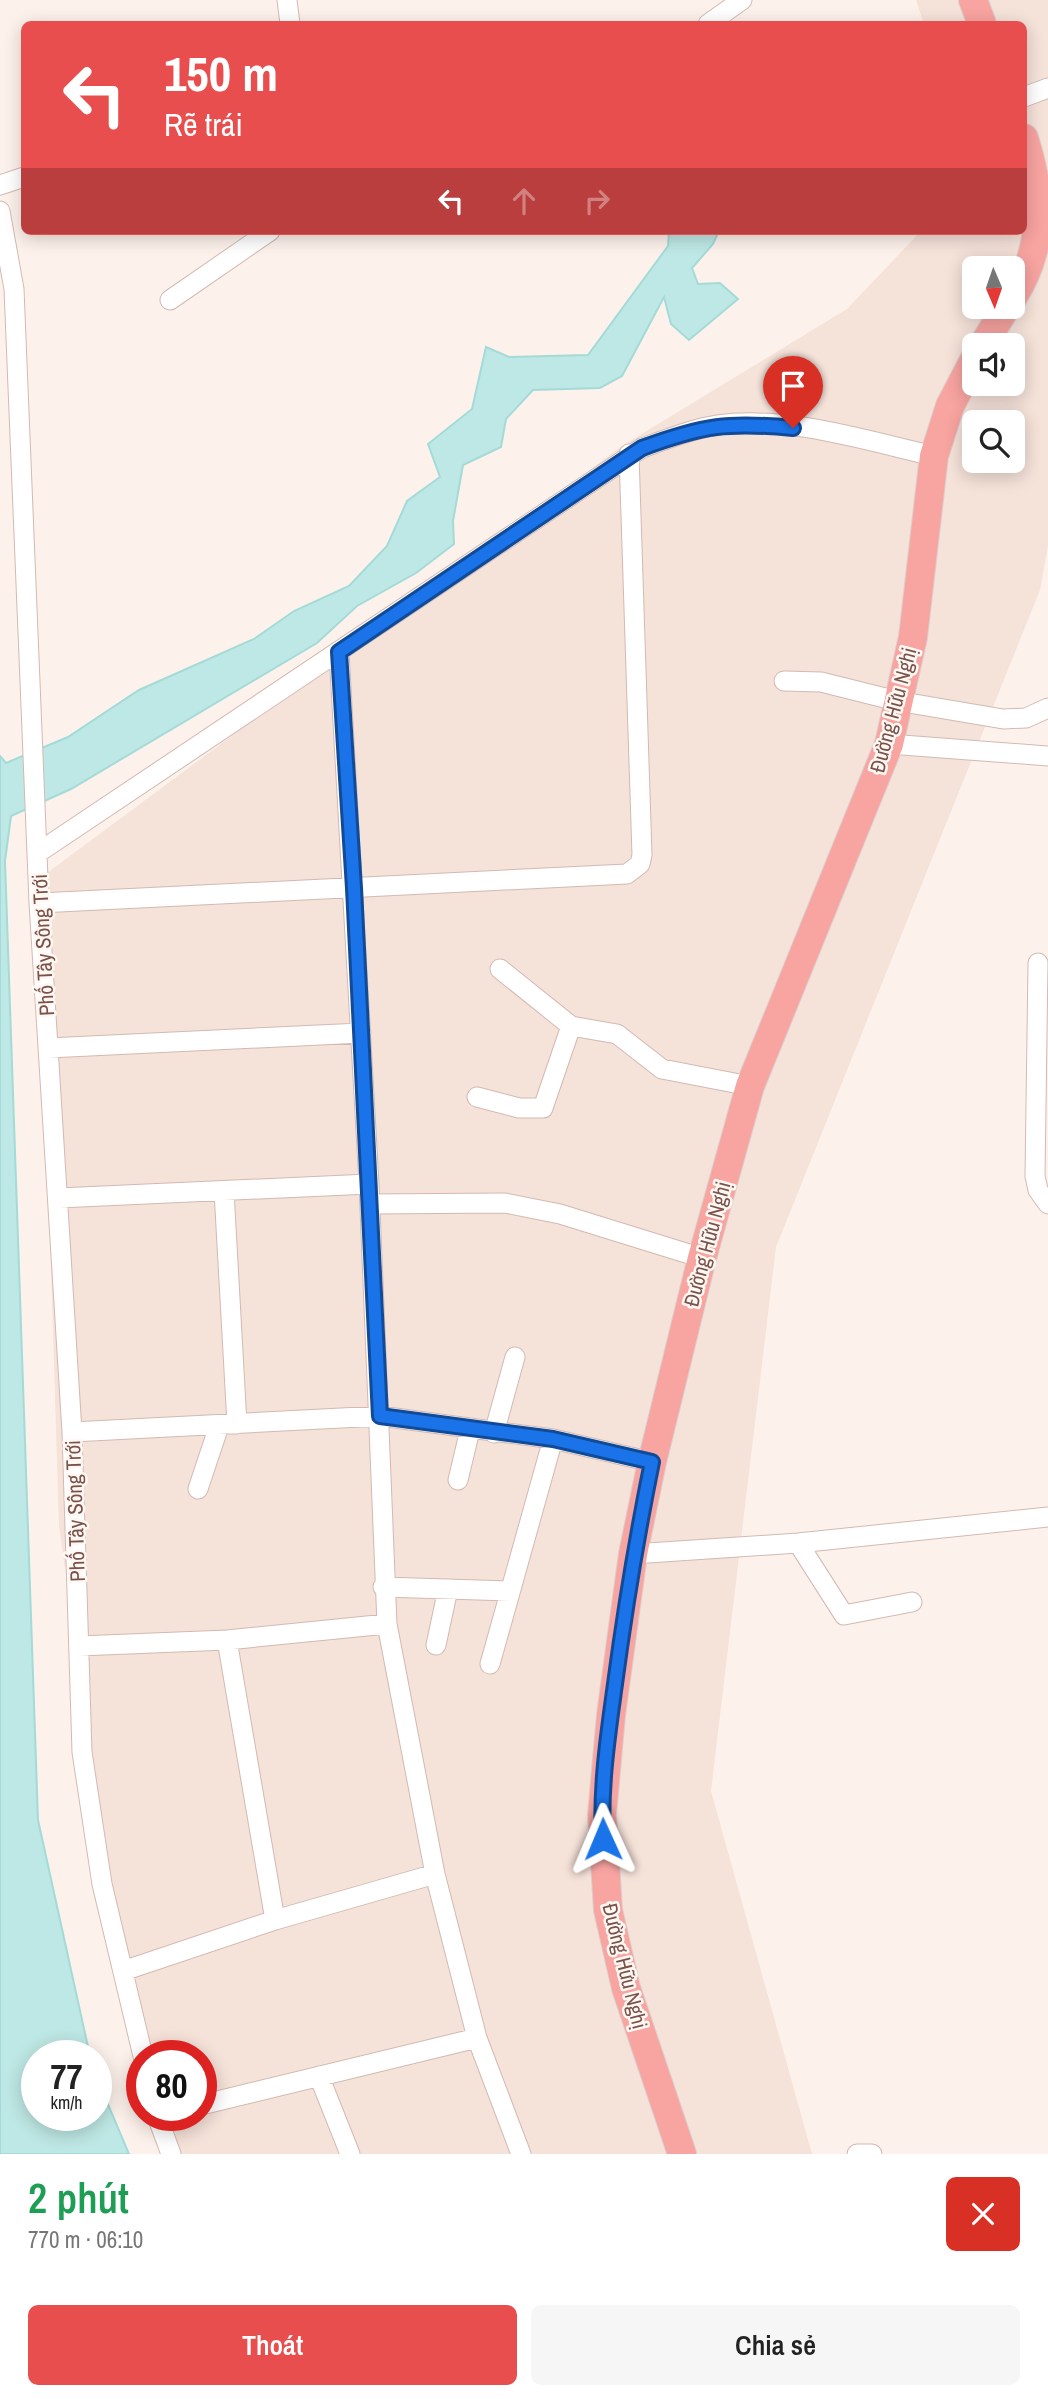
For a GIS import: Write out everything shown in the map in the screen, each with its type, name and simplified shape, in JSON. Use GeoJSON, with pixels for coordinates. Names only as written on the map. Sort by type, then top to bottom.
{"type":"FeatureCollection","features":[{"type":"Feature","properties":{"kind":"highway"},"geometry":{"type":"LineString","coordinates":[[973,0],[981,21]]}},
{"type":"Feature","properties":{"kind":"highway"},"geometry":{"type":"LineString","coordinates":[[1026,273],[1034,258],[1042,252],[1034,171],[1027,148]]}},
{"type":"Feature","properties":{"kind":"highway","name":"Đường Hữu Nghị"},"geometry":{"type":"LineString","coordinates":[[682,2154],[626,1988],[608,1910],[602,1815],[611,1715],[633,1554],[652,1462],[702,1258],[750,1086],[888,744],[913,637],[934,456],[950,406],[962,383]]}},
{"type":"Feature","properties":{"kind":"street"},"geometry":{"type":"LineString","coordinates":[[287,0],[290,21]]}},
{"type":"Feature","properties":{"kind":"street"},"geometry":{"type":"LineString","coordinates":[[712,21],[742,0]]}},
{"type":"Feature","properties":{"kind":"street"},"geometry":{"type":"LineString","coordinates":[[1027,96],[1048,88]]}},
{"type":"Feature","properties":{"kind":"street"},"geometry":{"type":"LineString","coordinates":[[0,185],[21,178]]}},
{"type":"Feature","properties":{"kind":"street"},"geometry":{"type":"LineString","coordinates":[[0,211],[15,289],[32,741],[39,852]]}},
{"type":"Feature","properties":{"kind":"street"},"geometry":{"type":"LineString","coordinates":[[170,300],[264,235]]}},
{"type":"Feature","properties":{"kind":"street","name":"Phố Tây Sông Trới"},"geometry":{"type":"LineString","coordinates":[[139,2040],[102,1884],[82,1752],[72,1432],[59,1198],[47,1048],[47,990],[39,903],[39,852],[590,484],[629,454],[690,430],[721,424],[752,424],[814,429],[934,456]]}},
{"type":"Feature","properties":{"kind":"street"},"geometry":{"type":"LineString","coordinates":[[39,903],[627,874],[640,864],[629,454]]}},
{"type":"Feature","properties":{"kind":"street"},"geometry":{"type":"LineString","coordinates":[[339,652],[370,1204],[380,1416],[383,1587],[387,1624],[435,1874],[477,2038],[521,2154]]}},
{"type":"Feature","properties":{"kind":"street"},"geometry":{"type":"LineString","coordinates":[[784,681],[821,682],[897,701],[1003,719],[1026,718],[1048,708]]}},
{"type":"Feature","properties":{"kind":"street"},"geometry":{"type":"LineString","coordinates":[[888,744],[1048,756]]}},
{"type":"Feature","properties":{"kind":"street"},"geometry":{"type":"LineString","coordinates":[[1038,963],[1035,1176],[1038,1190],[1048,1204]]}},
{"type":"Feature","properties":{"kind":"street"},"geometry":{"type":"LineString","coordinates":[[500,970],[571,1026],[618,1034],[655,1065],[673,1073],[750,1086]]}},
{"type":"Feature","properties":{"kind":"street"},"geometry":{"type":"LineString","coordinates":[[477,1097],[519,1108],[543,1108],[571,1026]]}},
{"type":"Feature","properties":{"kind":"street"},"geometry":{"type":"LineString","coordinates":[[47,1048],[361,1033]]}},
{"type":"Feature","properties":{"kind":"street"},"geometry":{"type":"LineString","coordinates":[[59,1198],[369,1184]]}},
{"type":"Feature","properties":{"kind":"street"},"geometry":{"type":"LineString","coordinates":[[198,1489],[228,1425],[225,1191]]}},
{"type":"Feature","properties":{"kind":"street"},"geometry":{"type":"LineString","coordinates":[[370,1204],[505,1203],[560,1214],[702,1258]]}},
{"type":"Feature","properties":{"kind":"street"},"geometry":{"type":"LineString","coordinates":[[494,1433],[515,1357]]}},
{"type":"Feature","properties":{"kind":"street"},"geometry":{"type":"LineString","coordinates":[[72,1432],[380,1416],[553,1439],[652,1462]]}},
{"type":"Feature","properties":{"kind":"street"},"geometry":{"type":"LineString","coordinates":[[458,1480],[470,1430]]}},
{"type":"Feature","properties":{"kind":"street"},"geometry":{"type":"LineString","coordinates":[[490,1664],[553,1439]]}},
{"type":"Feature","properties":{"kind":"street"},"geometry":{"type":"LineString","coordinates":[[633,1554],[797,1543],[1048,1517]]}},
{"type":"Feature","properties":{"kind":"street"},"geometry":{"type":"LineString","coordinates":[[797,1543],[844,1615],[851,1616],[912,1602]]}},
{"type":"Feature","properties":{"kind":"street"},"geometry":{"type":"LineString","coordinates":[[383,1587],[510,1591]]}},
{"type":"Feature","properties":{"kind":"street"},"geometry":{"type":"LineString","coordinates":[[436,1645],[448,1589]]}},
{"type":"Feature","properties":{"kind":"street"},"geometry":{"type":"LineString","coordinates":[[79,1646],[227,1640],[387,1624]]}},
{"type":"Feature","properties":{"kind":"street"},"geometry":{"type":"LineString","coordinates":[[227,1640],[275,1920]]}},
{"type":"Feature","properties":{"kind":"street"},"geometry":{"type":"LineString","coordinates":[[123,1971],[275,1920],[435,1874]]}},
{"type":"Feature","properties":{"kind":"street"},"geometry":{"type":"LineString","coordinates":[[217,2101],[477,2038]]}},
{"type":"Feature","properties":{"kind":"street"},"geometry":{"type":"LineString","coordinates":[[319,2077],[350,2154]]}},
{"type":"Feature","properties":{"kind":"street"},"geometry":{"type":"LineString","coordinates":[[163,2131],[171,2154]]}},
{"type":"Feature","properties":{"kind":"street"},"geometry":{"type":"LineString","coordinates":[[857,2154],[872,2154]]}},
{"type":"Feature","properties":{"kind":"shaded area"},"geometry":{"type":"Polygon","coordinates":[[[916,0],[1048,0],[1048,546],[1040,590],[776,1247],[711,1791],[812,2154],[161,2154],[151,2131],[217,2131],[217,2040],[132,2040],[59,1526],[39,879],[622,446],[847,309],[917,235],[1027,235],[1027,21],[923,21],[916,0]]]}},
{"type":"Feature","properties":{"kind":"water"},"geometry":{"type":"Polygon","coordinates":[[[669,235],[717,235],[713,244],[692,268],[698,284],[720,283],[738,299],[689,340],[671,324],[664,297],[622,376],[600,388],[533,390],[506,419],[501,447],[463,465],[453,521],[454,544],[416,573],[357,606],[317,643],[71,789],[11,816],[5,861],[38,1820],[86,2040],[21,2040],[21,2131],[112,2131],[112,2114],[129,2154],[0,2154],[0,756],[6,763],[68,737],[139,690],[254,639],[294,611],[349,586],[387,546],[407,501],[440,477],[428,444],[472,409],[486,347],[509,357],[588,355],[668,246],[669,235]]]}},
{"type":"Feature","properties":{"kind":"route"},"geometry":{"type":"LineString","coordinates":[[603,1839],[602,1815],[611,1715],[633,1554],[652,1462],[553,1439],[380,1416],[354,888],[339,652],[590,484],[629,454],[690,430],[721,424],[793,428]]}}]}
